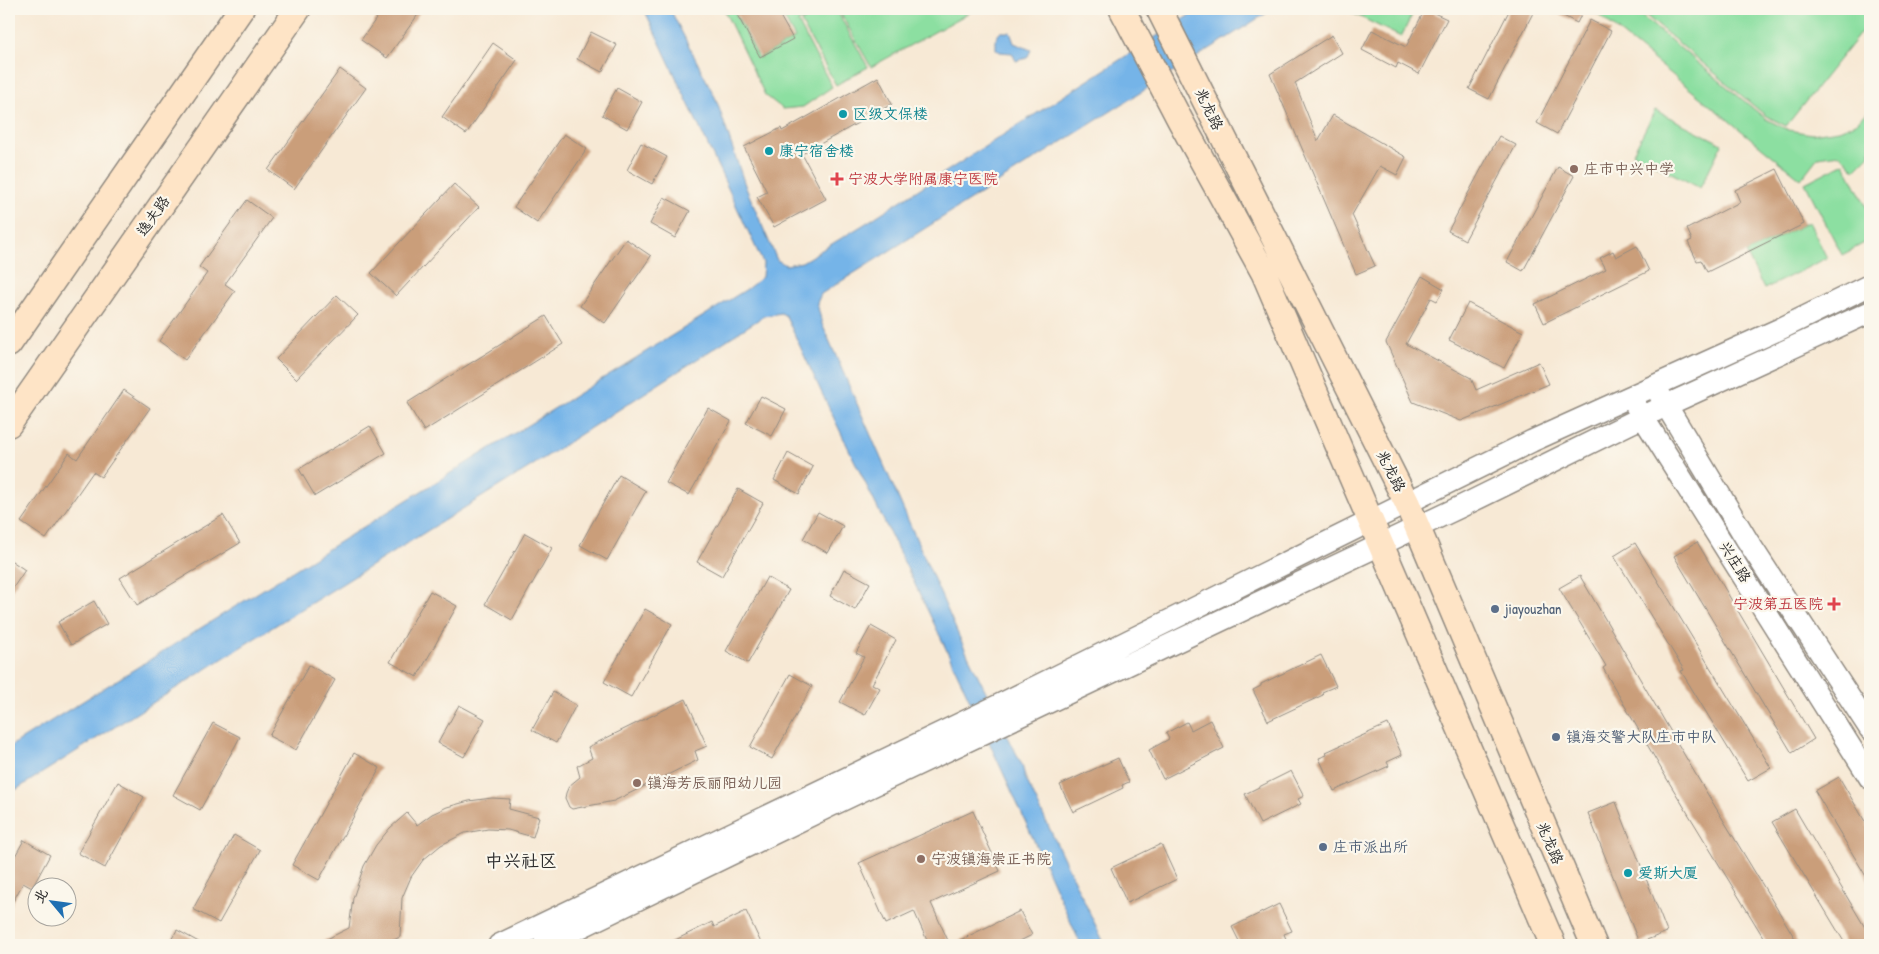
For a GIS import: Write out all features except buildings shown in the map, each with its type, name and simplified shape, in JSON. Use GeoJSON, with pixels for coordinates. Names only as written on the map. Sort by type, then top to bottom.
{"type":"FeatureCollection","features":[{"type":"Feature","properties":{"kind":"main road"},"geometry":{"type":"LineString","coordinates":[[9,344],[241,9]]}},
{"type":"Feature","properties":{"kind":"main road","name":"逸夫路"},"geometry":{"type":"LineString","coordinates":[[9,424],[298,9]]}},
{"type":"Feature","properties":{"kind":"main road","name":"兆龙路"},"geometry":{"type":"LineString","coordinates":[[1122,9],[1180,120],[1264,273],[1553,945]]}},
{"type":"Feature","properties":{"kind":"main road","name":"兆龙路"},"geometry":{"type":"LineString","coordinates":[[1159,9],[1407,503],[1594,945]]}},
{"type":"Feature","properties":{"kind":"street"},"geometry":{"type":"LineString","coordinates":[[1002,714],[1370,522],[1532,441],[1780,329],[1870,285]]}},
{"type":"Feature","properties":{"kind":"street"},"geometry":{"type":"LineString","coordinates":[[499,945],[765,818],[1380,545],[1667,406],[1870,312]]}},
{"type":"Feature","properties":{"kind":"street","name":"兴庄路"},"geometry":{"type":"LineString","coordinates":[[1655,386],[1747,540],[1870,729]]}},
{"type":"Feature","properties":{"kind":"street","name":"兴庄路"},"geometry":{"type":"LineString","coordinates":[[1631,397],[1870,778]]}},
{"type":"Feature","properties":{"kind":"street"},"geometry":{"type":"LineString","coordinates":[[544,945],[978,725]]}},
{"type":"Feature","properties":{"kind":"green space"},"geometry":{"type":"Polygon","coordinates":[[[733,9],[759,58],[795,38],[779,9],[822,9],[798,22],[832,87],[803,107],[783,109],[765,95],[725,12],[733,9]]]}},
{"type":"Feature","properties":{"kind":"green space"},"geometry":{"type":"Polygon","coordinates":[[[825,9],[836,9],[868,67],[836,85],[801,22],[825,9]]]}},
{"type":"Feature","properties":{"kind":"green space"},"geometry":{"type":"Polygon","coordinates":[[[838,9],[976,9],[871,67],[838,9]]]}},
{"type":"Feature","properties":{"kind":"green space"},"geometry":{"type":"Polygon","coordinates":[[[1344,9],[1415,9],[1401,37],[1344,9]]]}},
{"type":"Feature","properties":{"kind":"green space"},"geometry":{"type":"Polygon","coordinates":[[[1591,9],[1633,9],[1766,119],[1788,130],[1812,134],[1839,130],[1856,123],[1870,110],[1870,155],[1855,170],[1840,154],[1818,157],[1801,179],[1591,9]]]}},
{"type":"Feature","properties":{"kind":"green space"},"geometry":{"type":"Polygon","coordinates":[[[1638,9],[1870,9],[1870,21],[1786,126],[1766,116],[1638,9]]]}},
{"type":"Feature","properties":{"kind":"green space"},"geometry":{"type":"Polygon","coordinates":[[[1655,110],[1722,144],[1700,188],[1633,153],[1655,110]]]}},
{"type":"Feature","properties":{"kind":"green space"},"geometry":{"type":"Polygon","coordinates":[[[1844,163],[1870,214],[1870,240],[1842,255],[1805,183],[1844,163]]]}},
{"type":"Feature","properties":{"kind":"green space"},"geometry":{"type":"Polygon","coordinates":[[[1809,222],[1827,258],[1764,289],[1746,253],[1809,222]]]}},
{"type":"Feature","properties":{"kind":"water"},"geometry":{"type":"Polygon","coordinates":[[[644,9],[670,9],[716,99],[746,188],[777,260],[786,265],[802,262],[863,225],[1199,9],[1273,9],[821,294],[817,303],[822,324],[962,643],[1022,765],[1025,777],[1105,945],[1081,945],[940,636],[786,316],[781,313],[764,316],[530,467],[9,794],[9,747],[747,289],[762,277],[763,263],[644,9]]]}},
{"type":"Feature","properties":{"kind":"water"},"geometry":{"type":"Polygon","coordinates":[[[1000,32],[1010,32],[1014,43],[1031,50],[1027,58],[1016,61],[1012,53],[1000,52],[996,49],[996,39],[1000,32]]]}},
{"type":"Feature","properties":{"kind":"place","name":"区级文保楼"},"geometry":{"type":"Point","coordinates":[843,114]}},
{"type":"Feature","properties":{"kind":"place","name":"康宁宿舍楼"},"geometry":{"type":"Point","coordinates":[769,151]}},
{"type":"Feature","properties":{"kind":"place","name":"庄市中兴中学"},"geometry":{"type":"Point","coordinates":[1574,169]}},
{"type":"Feature","properties":{"kind":"place","name":"宁波大学附属康宁医院"},"geometry":{"type":"Point","coordinates":[837,179]}},
{"type":"Feature","properties":{"kind":"place","name":"宁波第五医院"},"geometry":{"type":"Point","coordinates":[1834,604]}},
{"type":"Feature","properties":{"kind":"place","name":"jiayouzhan"},"geometry":{"type":"Point","coordinates":[1495,609]}},
{"type":"Feature","properties":{"kind":"place","name":"镇海交警大队庄市中队"},"geometry":{"type":"Point","coordinates":[1556,737]}},
{"type":"Feature","properties":{"kind":"place","name":"镇海芳辰丽阳幼儿园"},"geometry":{"type":"Point","coordinates":[637,783]}},
{"type":"Feature","properties":{"kind":"place","name":"庄市派出所"},"geometry":{"type":"Point","coordinates":[1323,847]}},
{"type":"Feature","properties":{"kind":"place","name":"宁波镇海崇正书院"},"geometry":{"type":"Point","coordinates":[921,859]}},
{"type":"Feature","properties":{"kind":"place","name":"爱斯大厦"},"geometry":{"type":"Point","coordinates":[1628,873]}},
{"type":"Feature","properties":{"kind":"district","name":"中兴社区"},"geometry":{"type":"Point","coordinates":[521,861]}}]}
